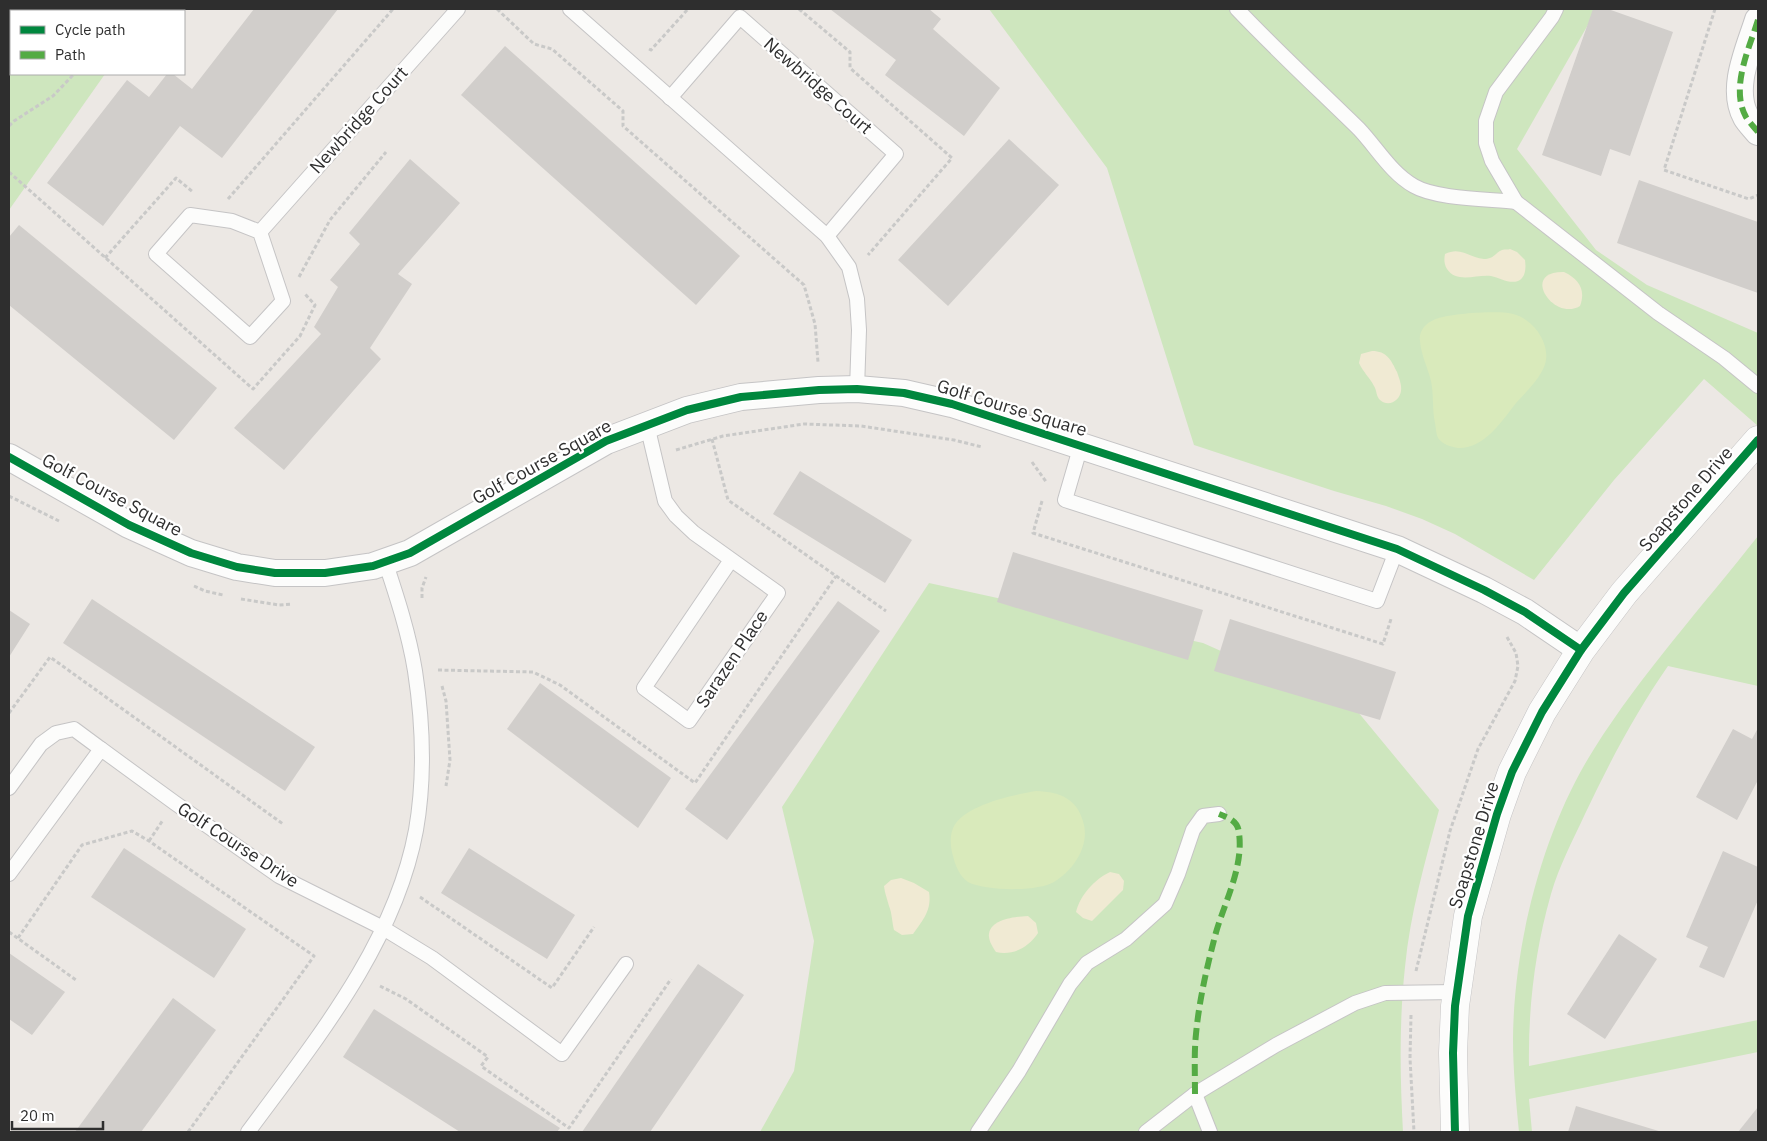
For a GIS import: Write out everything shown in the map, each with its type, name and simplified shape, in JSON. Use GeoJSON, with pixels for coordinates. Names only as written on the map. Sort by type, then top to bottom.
{"type":"FeatureCollection","features":[{"type":"Feature","properties":{"kind":"street"},"geometry":{"type":"LineString","coordinates":[[1758,20],[1742,72],[1739,95],[1746,117],[1758,132]]}},
{"type":"Feature","properties":{"kind":"street","name":"Golf Course Square"},"geometry":{"type":"LineString","coordinates":[[9,457],[129,525],[192,553],[237,567],[275,573],[325,573],[373,566],[410,553],[606,441],[686,410],[741,397],[819,390],[857,389],[904,393],[952,404],[1082,445],[1398,549],[1525,612],[1581,650]]}},
{"type":"Feature","properties":{"kind":"street","name":"Soapstone Drive"},"geometry":{"type":"LineString","coordinates":[[1455,1132],[1453,1053],[1456,992],[1470,908],[1497,814],[1512,772],[1542,712],[1581,650],[1624,593],[1758,440]]}},
{"type":"Feature","properties":{"kind":"lane","name":"Newbridge Court"},"geometry":{"type":"LineString","coordinates":[[260,232],[458,9]]}},
{"type":"Feature","properties":{"kind":"lane"},"geometry":{"type":"LineString","coordinates":[[570,9],[827,236],[849,267],[857,299],[859,330],[857,389]]}},
{"type":"Feature","properties":{"kind":"lane"},"geometry":{"type":"LineString","coordinates":[[1237,9],[1275,49],[1360,131],[1388,164],[1415,186],[1443,195],[1516,202]]}},
{"type":"Feature","properties":{"kind":"lane"},"geometry":{"type":"LineString","coordinates":[[1556,9],[1496,92],[1486,120],[1486,143],[1492,161],[1516,202],[1658,313],[1724,358],[1758,386]]}},
{"type":"Feature","properties":{"kind":"lane","name":"Newbridge Court"},"geometry":{"type":"LineString","coordinates":[[670,98],[740,17],[896,154],[827,236]]}},
{"type":"Feature","properties":{"kind":"lane"},"geometry":{"type":"LineString","coordinates":[[190,215],[232,221],[260,232],[283,300],[250,337],[156,254],[190,215]]}},
{"type":"Feature","properties":{"kind":"lane","name":"Sarazen Place"},"geometry":{"type":"LineString","coordinates":[[647,425],[665,501],[676,516],[694,533],[778,593],[690,722],[644,688],[731,560]]}},
{"type":"Feature","properties":{"kind":"lane"},"geometry":{"type":"LineString","coordinates":[[1082,445],[1065,500],[1378,601],[1398,549]]}},
{"type":"Feature","properties":{"kind":"lane"},"geometry":{"type":"LineString","coordinates":[[248,1132],[316,1040],[350,988],[383,928],[401,883],[416,830],[422,732],[415,670],[404,624],[385,562]]}},
{"type":"Feature","properties":{"kind":"lane","name":"Golf Course Drive"},"geometry":{"type":"LineString","coordinates":[[9,788],[41,744],[56,733],[74,729],[279,876],[383,928],[432,958],[562,1054],[626,964]]}},
{"type":"Feature","properties":{"kind":"lane"},"geometry":{"type":"LineString","coordinates":[[9,874],[101,749]]}},
{"type":"Feature","properties":{"kind":"lane"},"geometry":{"type":"LineString","coordinates":[[978,1132],[1019,1071],[1070,984],[1087,964],[1126,939],[1165,904],[1178,874],[1193,830],[1203,816],[1219,814]]}},
{"type":"Feature","properties":{"kind":"lane"},"geometry":{"type":"LineString","coordinates":[[1146,1132],[1195,1094],[1276,1045],[1355,1004],[1385,993],[1456,992]]}},
{"type":"Feature","properties":{"kind":"lane"},"geometry":{"type":"LineString","coordinates":[[1195,1094],[1210,1132]]}},
{"type":"Feature","properties":{"kind":"path"},"geometry":{"type":"LineString","coordinates":[[225,202],[393,9]]}},
{"type":"Feature","properties":{"kind":"path"},"geometry":{"type":"LineString","coordinates":[[497,9],[534,44],[552,49],[623,110],[623,126],[804,285],[815,324],[822,425],[804,424],[723,436],[655,456]]}},
{"type":"Feature","properties":{"kind":"path"},"geometry":{"type":"LineString","coordinates":[[644,44],[651,50],[688,9]]}},
{"type":"Feature","properties":{"kind":"path"},"geometry":{"type":"LineString","coordinates":[[1715,9],[1664,170],[1750,198],[1758,195]]}},
{"type":"Feature","properties":{"kind":"path"},"geometry":{"type":"LineString","coordinates":[[9,126],[53,96],[73,75]]}},
{"type":"Feature","properties":{"kind":"path"},"geometry":{"type":"LineString","coordinates":[[9,172],[105,258],[176,178],[196,194]]}},
{"type":"Feature","properties":{"kind":"path"},"geometry":{"type":"LineString","coordinates":[[712,439],[728,500],[886,611]]}},
{"type":"Feature","properties":{"kind":"path"},"geometry":{"type":"LineString","coordinates":[[1029,457],[1047,482],[1045,490]]}},
{"type":"Feature","properties":{"kind":"path"},"geometry":{"type":"LineString","coordinates":[[1043,497],[1033,533],[1383,644],[1394,611]]}},
{"type":"Feature","properties":{"kind":"path"},"geometry":{"type":"LineString","coordinates":[[9,713],[50,657],[283,824]]}},
{"type":"Feature","properties":{"kind":"path"},"geometry":{"type":"LineString","coordinates":[[18,938],[82,845],[132,831],[314,956],[188,1132]]}},
{"type":"Feature","properties":{"kind":"path"},"geometry":{"type":"LineString","coordinates":[[420,897],[552,988],[594,927]]}},
{"type":"Feature","properties":{"kind":"path"},"geometry":{"type":"LineString","coordinates":[[9,932],[76,980]]}},
{"type":"Feature","properties":{"kind":"green space"},"geometry":{"type":"Polygon","coordinates":[[[9,9],[141,9],[142,10],[10,10],[10,75],[104,75],[9,210],[9,9]]]}},
{"type":"Feature","properties":{"kind":"green space"},"geometry":{"type":"Polygon","coordinates":[[[9,9],[47,9],[10,10],[9,55],[9,9]]]}},
{"type":"Feature","properties":{"kind":"green space"},"geometry":{"type":"Polygon","coordinates":[[[989,9],[1597,9],[1517,149],[1596,250],[1647,285],[1758,333],[1758,426],[1704,379],[1614,480],[1534,580],[1455,534],[1422,519],[1194,445],[1107,168],[989,9]]]}},
{"type":"Feature","properties":{"kind":"green space"},"geometry":{"type":"Polygon","coordinates":[[[1471,313],[1513,314],[1528,321],[1540,334],[1544,342],[1546,359],[1544,367],[1535,382],[1492,433],[1476,444],[1458,448],[1444,444],[1437,436],[1431,381],[1420,337],[1424,327],[1434,320],[1446,316],[1471,313]]]}},
{"type":"Feature","properties":{"kind":"green space"},"geometry":{"type":"Polygon","coordinates":[[[1758,536],[1758,686],[1668,666],[1645,701],[1604,776],[1566,853],[1554,884],[1545,915],[1534,979],[1531,1001],[1529,1066],[1758,1020],[1758,1052],[1529,1099],[1532,1132],[1519,1132],[1513,1038],[1519,964],[1535,888],[1546,851],[1560,815],[1576,780],[1594,749],[1632,694],[1758,536]]]}},
{"type":"Feature","properties":{"kind":"green space"},"geometry":{"type":"Polygon","coordinates":[[[929,583],[1203,643],[1358,712],[1439,810],[1423,869],[1407,947],[1401,1050],[1403,1132],[760,1132],[794,1071],[814,941],[782,807],[929,583]]]}},
{"type":"Feature","properties":{"kind":"green space"},"geometry":{"type":"Polygon","coordinates":[[[1036,791],[1061,795],[1073,803],[1081,816],[1085,833],[1084,842],[1082,850],[1073,865],[1054,882],[1024,889],[998,889],[976,885],[965,880],[960,874],[951,848],[951,835],[956,823],[963,816],[993,801],[1036,791]]]}},
{"type":"Feature","properties":{"kind":"sand"},"geometry":{"type":"Polygon","coordinates":[[[1510,249],[1517,252],[1525,260],[1524,275],[1521,280],[1515,282],[1491,276],[1456,276],[1447,269],[1444,260],[1445,254],[1456,251],[1487,259],[1502,250],[1510,249]]]}},
{"type":"Feature","properties":{"kind":"sand"},"geometry":{"type":"Polygon","coordinates":[[[1564,272],[1574,278],[1582,290],[1580,306],[1570,309],[1560,307],[1545,295],[1542,287],[1544,279],[1551,274],[1564,272]]]}},
{"type":"Feature","properties":{"kind":"sand"},"geometry":{"type":"Polygon","coordinates":[[[1372,351],[1385,354],[1397,372],[1401,391],[1399,397],[1394,402],[1387,403],[1380,400],[1375,388],[1359,363],[1361,354],[1372,351]]]}},
{"type":"Feature","properties":{"kind":"sand"},"geometry":{"type":"Polygon","coordinates":[[[1110,872],[1119,874],[1124,881],[1123,890],[1092,921],[1083,918],[1076,912],[1081,900],[1094,883],[1110,872]]]}},
{"type":"Feature","properties":{"kind":"sand"},"geometry":{"type":"Polygon","coordinates":[[[901,878],[929,892],[928,910],[913,934],[902,935],[894,930],[885,891],[884,886],[891,880],[901,878]]]}},
{"type":"Feature","properties":{"kind":"sand"},"geometry":{"type":"Polygon","coordinates":[[[1028,916],[1036,923],[1038,933],[1034,938],[1020,949],[1008,953],[996,952],[990,942],[989,935],[991,929],[1002,920],[1028,916]]]}},
{"type":"Feature","properties":{"kind":"building"},"geometry":{"type":"Polygon","coordinates":[[[254,9],[338,9],[222,158],[180,126],[103,226],[47,183],[127,80],[149,97],[166,75],[174,75],[192,89],[254,9]]]}},
{"type":"Feature","properties":{"kind":"building"},"geometry":{"type":"Polygon","coordinates":[[[830,9],[929,9],[941,19],[933,29],[1000,88],[964,136],[885,75],[896,60],[830,9]]]}},
{"type":"Feature","properties":{"kind":"building"},"geometry":{"type":"Polygon","coordinates":[[[1593,9],[1608,9],[1673,32],[1630,156],[1610,149],[1601,176],[1542,155],[1593,9]]]}},
{"type":"Feature","properties":{"kind":"building"},"geometry":{"type":"Polygon","coordinates":[[[505,46],[740,256],[696,305],[461,95],[505,46]]]}},
{"type":"Feature","properties":{"kind":"building"},"geometry":{"type":"Polygon","coordinates":[[[1009,139],[1059,185],[948,306],[898,260],[1009,139]]]}},
{"type":"Feature","properties":{"kind":"building"},"geometry":{"type":"Polygon","coordinates":[[[410,159],[460,203],[398,274],[412,284],[370,348],[381,359],[284,470],[234,428],[321,334],[314,327],[338,287],[330,280],[360,244],[349,233],[410,159]]]}},
{"type":"Feature","properties":{"kind":"building"},"geometry":{"type":"Polygon","coordinates":[[[1639,180],[1758,222],[1758,293],[1617,243],[1639,180]]]}},
{"type":"Feature","properties":{"kind":"building"},"geometry":{"type":"Polygon","coordinates":[[[19,225],[217,388],[174,440],[9,305],[9,237],[19,225]]]}},
{"type":"Feature","properties":{"kind":"building"},"geometry":{"type":"Polygon","coordinates":[[[800,471],[912,540],[885,583],[773,514],[800,471]]]}},
{"type":"Feature","properties":{"kind":"building"},"geometry":{"type":"Polygon","coordinates":[[[1013,552],[1203,610],[1188,660],[997,602],[1013,552]]]}},
{"type":"Feature","properties":{"kind":"building"},"geometry":{"type":"Polygon","coordinates":[[[92,599],[315,747],[285,791],[63,643],[92,599]]]}},
{"type":"Feature","properties":{"kind":"building"},"geometry":{"type":"Polygon","coordinates":[[[838,601],[880,631],[727,840],[685,809],[838,601]]]}},
{"type":"Feature","properties":{"kind":"building"},"geometry":{"type":"Polygon","coordinates":[[[9,610],[30,624],[9,657],[9,610]]]}},
{"type":"Feature","properties":{"kind":"building"},"geometry":{"type":"Polygon","coordinates":[[[1230,619],[1396,672],[1380,720],[1214,671],[1230,619]]]}},
{"type":"Feature","properties":{"kind":"building"},"geometry":{"type":"Polygon","coordinates":[[[540,683],[671,778],[638,828],[507,729],[540,683]]]}},
{"type":"Feature","properties":{"kind":"building"},"geometry":{"type":"Polygon","coordinates":[[[1758,728],[1758,780],[1737,820],[1696,797],[1733,729],[1752,739],[1758,728]]]}},
{"type":"Feature","properties":{"kind":"building"},"geometry":{"type":"Polygon","coordinates":[[[124,848],[246,929],[214,978],[91,897],[124,848]]]}},
{"type":"Feature","properties":{"kind":"building"},"geometry":{"type":"Polygon","coordinates":[[[469,848],[575,915],[547,959],[441,893],[469,848]]]}},
{"type":"Feature","properties":{"kind":"building"},"geometry":{"type":"Polygon","coordinates":[[[1723,851],[1758,867],[1758,900],[1724,978],[1699,967],[1708,947],[1686,937],[1723,851]]]}},
{"type":"Feature","properties":{"kind":"building"},"geometry":{"type":"Polygon","coordinates":[[[1619,934],[1657,959],[1605,1039],[1567,1014],[1619,934]]]}},
{"type":"Feature","properties":{"kind":"building"},"geometry":{"type":"Polygon","coordinates":[[[9,953],[65,992],[32,1035],[9,1019],[9,953]]]}},
{"type":"Feature","properties":{"kind":"building"},"geometry":{"type":"Polygon","coordinates":[[[698,964],[744,995],[650,1132],[582,1132],[698,964]]]}},
{"type":"Feature","properties":{"kind":"building"},"geometry":{"type":"Polygon","coordinates":[[[173,998],[216,1030],[141,1132],[75,1132],[173,998]]]}},
{"type":"Feature","properties":{"kind":"building"},"geometry":{"type":"Polygon","coordinates":[[[374,1009],[560,1128],[557,1132],[460,1132],[343,1057],[374,1009]]]}},
{"type":"Feature","properties":{"kind":"building"},"geometry":{"type":"Polygon","coordinates":[[[1576,1106],[1662,1132],[1568,1132],[1576,1106]]]}},
{"type":"Feature","properties":{"kind":"building"},"geometry":{"type":"Polygon","coordinates":[[[1758,1107],[1758,1132],[1738,1132],[1758,1107]]]}},
{"type":"Feature","properties":{"kind":"marked path"},"geometry":{"type":"LineString","coordinates":[[1758,20],[1740,81],[1742,106],[1746,117],[1758,132]]}},
{"type":"Feature","properties":{"kind":"marked path"},"geometry":{"type":"LineString","coordinates":[[1195,1094],[1195,1041],[1201,998],[1214,940],[1235,874],[1240,847],[1237,826],[1219,814]]}},
{"type":"Feature","properties":{"kind":"cycle path"},"geometry":{"type":"LineString","coordinates":[[9,457],[129,525],[191,553],[237,567],[275,573],[325,573],[373,566],[410,553],[606,441],[687,410],[741,397],[819,390],[857,389],[904,393],[952,404],[1397,549],[1484,590],[1525,612],[1581,650]]}},
{"type":"Feature","properties":{"kind":"cycle path"},"geometry":{"type":"LineString","coordinates":[[1455,1132],[1453,1053],[1455,1006],[1468,916],[1497,814],[1512,772],[1542,712],[1581,650],[1624,593],[1758,440]]}}]}
